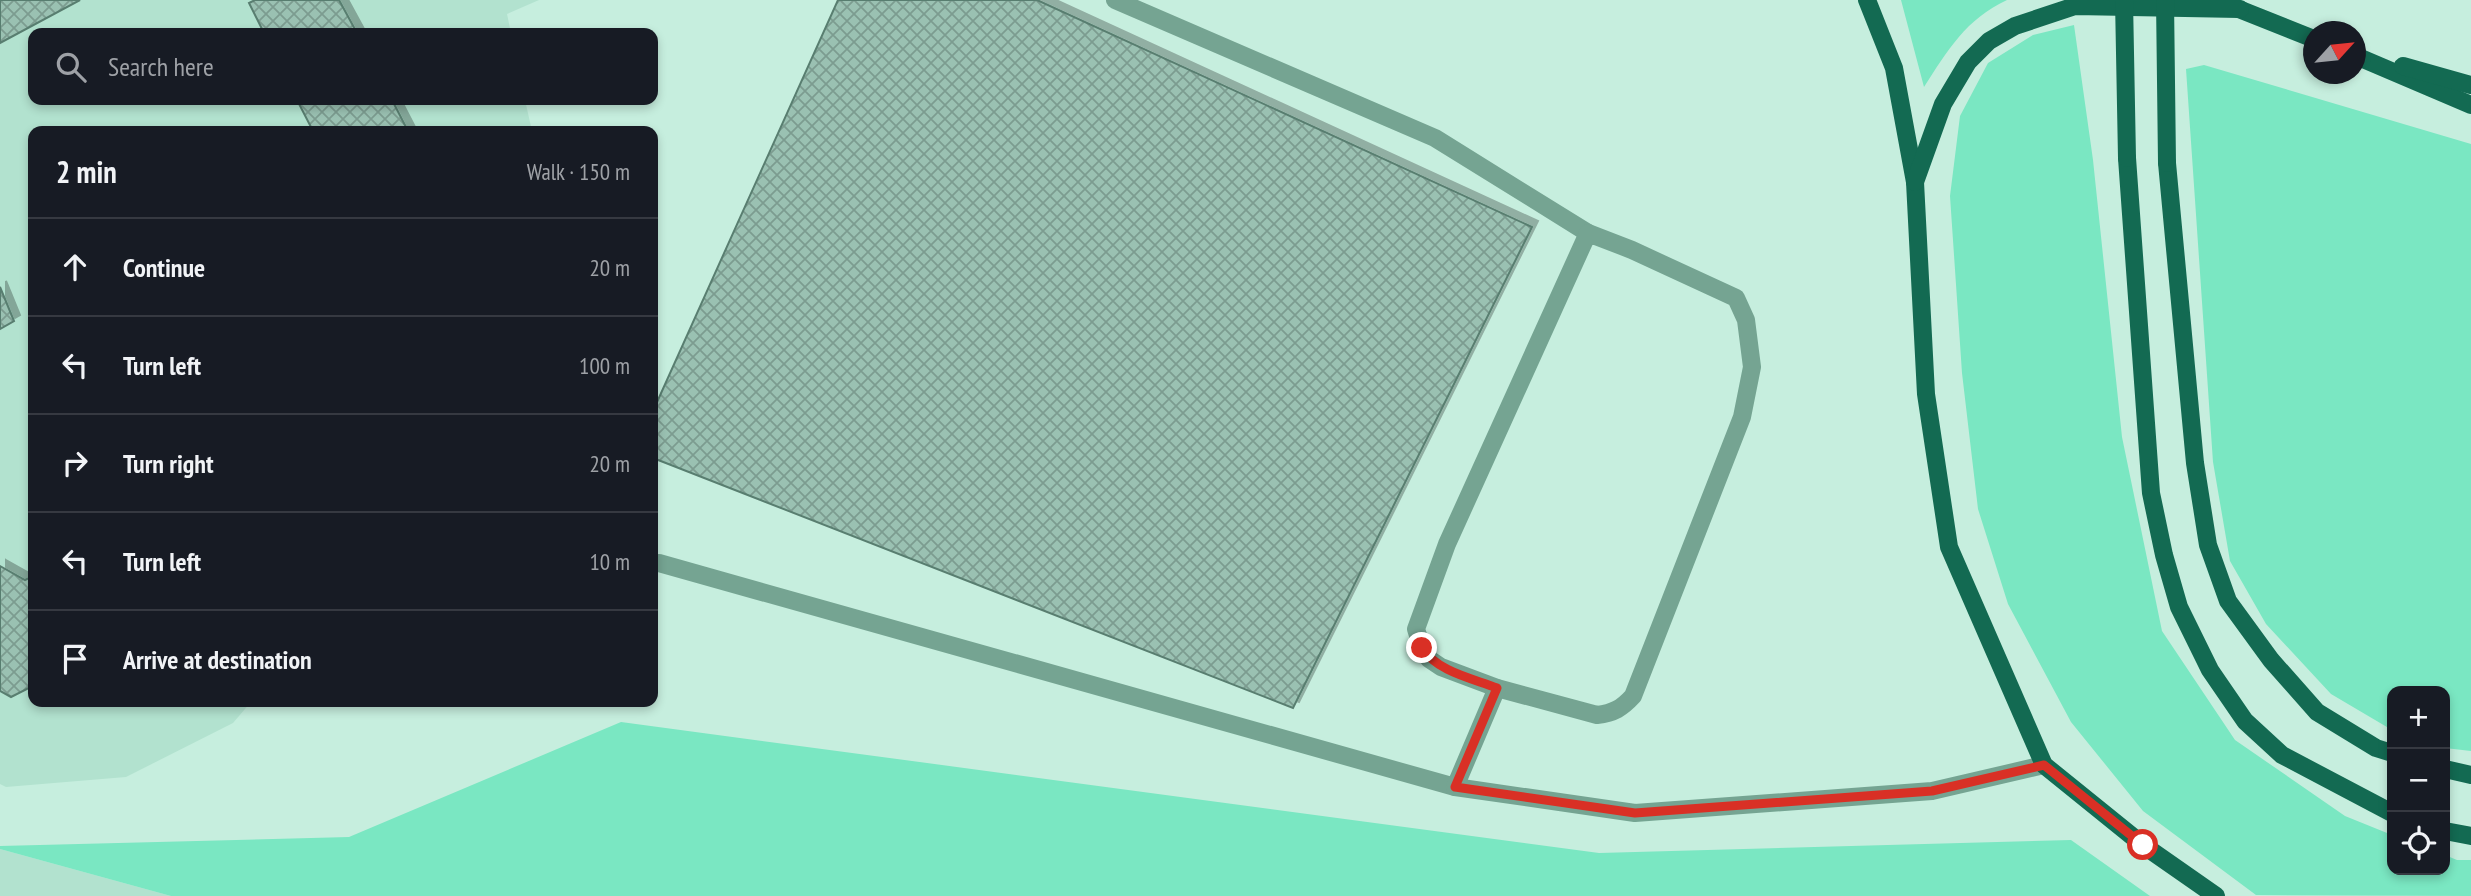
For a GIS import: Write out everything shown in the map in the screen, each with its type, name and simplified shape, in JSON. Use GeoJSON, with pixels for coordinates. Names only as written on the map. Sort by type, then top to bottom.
{"type":"FeatureCollection","features":[{"type":"Feature","properties":{"kind":"main road"},"geometry":{"type":"LineString","coordinates":[[1867,0],[1894,68],[1915,182],[1926,394],[1949,547],[2044,765],[2143,845],[2216,896]]}},
{"type":"Feature","properties":{"kind":"main road"},"geometry":{"type":"LineString","coordinates":[[2124,0],[2127,158],[2151,493],[2164,555],[2179,607],[2210,670],[2245,721],[2282,755],[2390,812]]}},
{"type":"Feature","properties":{"kind":"main road"},"geometry":{"type":"LineString","coordinates":[[2165,0],[2167,163],[2194,463],[2208,545],[2228,601],[2271,660],[2317,712],[2376,748],[2387,751]]}},
{"type":"Feature","properties":{"kind":"main road"},"geometry":{"type":"LineString","coordinates":[[2210,0],[2303,35]]}},
{"type":"Feature","properties":{"kind":"main road"},"geometry":{"type":"LineString","coordinates":[[1915,182],[1943,104],[1968,62],[1989,41],[2015,26],[2075,6],[2240,9]]}},
{"type":"Feature","properties":{"kind":"main road"},"geometry":{"type":"LineString","coordinates":[[2366,57],[2471,85]]}},
{"type":"Feature","properties":{"kind":"main road"},"geometry":{"type":"LineString","coordinates":[[2366,58],[2471,105]]}},
{"type":"Feature","properties":{"kind":"main road"},"geometry":{"type":"LineString","coordinates":[[2450,770],[2471,775]]}},
{"type":"Feature","properties":{"kind":"main road"},"geometry":{"type":"LineString","coordinates":[[2450,832],[2471,836]]}},
{"type":"Feature","properties":{"kind":"lane"},"geometry":{"type":"LineString","coordinates":[[1115,0],[1435,138],[1588,233],[1632,250],[1736,298],[1746,320],[1752,367],[1742,417],[1633,696],[1621,708],[1609,714],[1597,715],[1497,688],[1441,667],[1429,659],[1416,629],[1447,544],[1588,233]]}},
{"type":"Feature","properties":{"kind":"lane"},"geometry":{"type":"LineString","coordinates":[[659,563],[1455,787],[1635,813],[1932,791],[2044,765]]}},
{"type":"Feature","properties":{"kind":"lane"},"geometry":{"type":"LineString","coordinates":[[1455,787],[1497,688]]}},
{"type":"Feature","properties":{"kind":"shaded area"},"geometry":{"type":"Polygon","coordinates":[[[0,0],[539,0],[507,14],[510,28],[28,28],[28,105],[526,105],[531,126],[28,126],[28,707],[247,707],[233,723],[126,777],[6,787],[0,784],[0,0]]]}},
{"type":"Feature","properties":{"kind":"shaded area"},"geometry":{"type":"Polygon","coordinates":[[[0,849],[171,896],[0,896],[0,849]]]}},
{"type":"Feature","properties":{"kind":"green space"},"geometry":{"type":"Polygon","coordinates":[[[1901,0],[2007,0],[1969,26],[1950,48],[1924,87],[1901,0]]]}},
{"type":"Feature","properties":{"kind":"green space"},"geometry":{"type":"Polygon","coordinates":[[[2074,25],[2093,160],[2122,437],[2162,631],[2235,740],[2345,816],[2387,833],[2387,875],[2450,875],[2450,857],[2471,860],[2471,896],[2256,895],[2143,811],[2071,722],[2008,604],[1978,509],[1962,373],[1950,196],[1960,116],[1988,63],[2033,35],[2074,25]]]}},
{"type":"Feature","properties":{"kind":"green space"},"geometry":{"type":"Polygon","coordinates":[[[2204,65],[2471,144],[2471,751],[2450,749],[2450,686],[2387,686],[2387,727],[2331,694],[2266,624],[2230,561],[2213,462],[2186,69],[2204,65]]]}},
{"type":"Feature","properties":{"kind":"green space"},"geometry":{"type":"Polygon","coordinates":[[[621,722],[1599,853],[2071,840],[2150,896],[171,896],[0,849],[0,846],[349,837],[621,722]]]}},
{"type":"Feature","properties":{"kind":"building"},"geometry":{"type":"Polygon","coordinates":[[[0,0],[80,0],[0,43],[0,0]]]}},
{"type":"Feature","properties":{"kind":"building"},"geometry":{"type":"Polygon","coordinates":[[[255,0],[339,0],[354,28],[262,28],[249,3],[255,0]]]}},
{"type":"Feature","properties":{"kind":"building"},"geometry":{"type":"Polygon","coordinates":[[[838,0],[1037,0],[1532,227],[1293,708],[658,460],[658,400],[838,0]]]}},
{"type":"Feature","properties":{"kind":"building"},"geometry":{"type":"Polygon","coordinates":[[[300,105],[395,105],[405,126],[310,126],[300,105]]]}},
{"type":"Feature","properties":{"kind":"building"},"geometry":{"type":"Polygon","coordinates":[[[0,287],[14,321],[0,329],[0,287]]]}},
{"type":"Feature","properties":{"kind":"building"},"geometry":{"type":"Polygon","coordinates":[[[0,566],[25,580],[28,578],[28,688],[11,697],[0,691],[0,566]]]}},
{"type":"Feature","properties":{"kind":"route"},"geometry":{"type":"LineString","coordinates":[[1422,648],[1429,659],[1441,667],[1497,688],[1455,787],[1635,813],[1932,791],[2044,765],[2143,845]]}}]}
